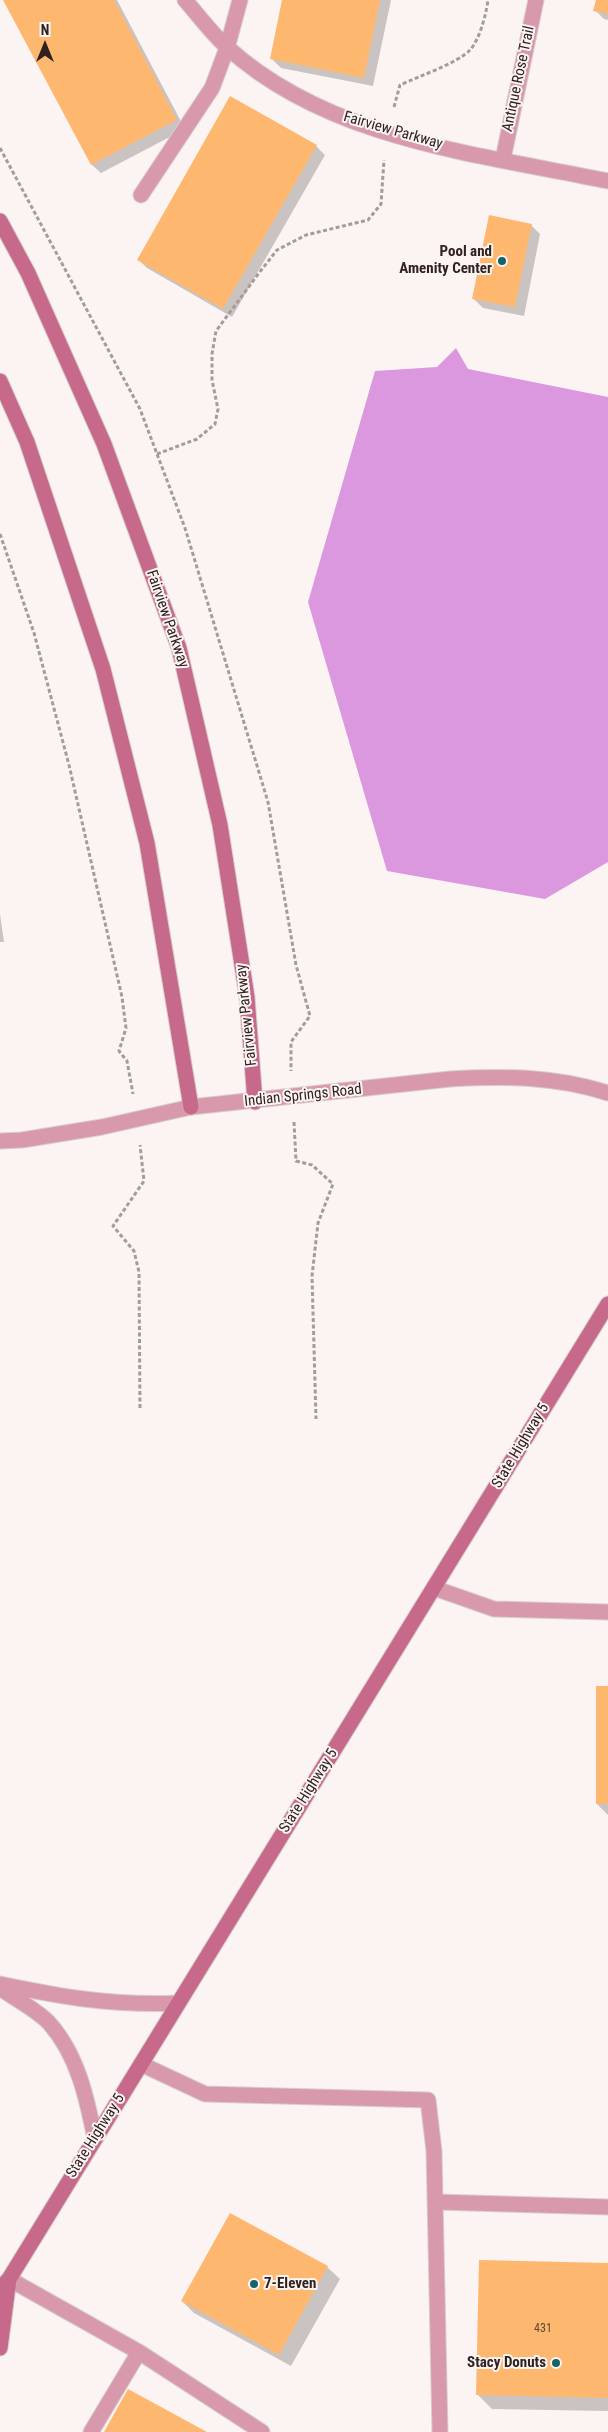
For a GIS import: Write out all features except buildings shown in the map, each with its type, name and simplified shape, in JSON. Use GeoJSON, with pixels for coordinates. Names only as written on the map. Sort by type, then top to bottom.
{"type":"FeatureCollection","features":[{"type":"Feature","properties":{"kind":"street","name":"Fairview Parkway"},"geometry":{"type":"LineString","coordinates":[[185,0],[227,48],[267,79],[316,106],[357,124],[388,133],[503,159],[608,180]]}},
{"type":"Feature","properties":{"kind":"street"},"geometry":{"type":"LineString","coordinates":[[141,195],[212,88],[227,48],[240,0]]}},
{"type":"Feature","properties":{"kind":"street","name":"Antique Rose Trail"},"geometry":{"type":"LineString","coordinates":[[503,159],[536,0]]}},
{"type":"Feature","properties":{"kind":"street","name":"Fairview Parkway"},"geometry":{"type":"LineString","coordinates":[[0,221],[28,273],[104,444],[179,648],[220,825],[247,996],[255,1102]]}},
{"type":"Feature","properties":{"kind":"street"},"geometry":{"type":"LineString","coordinates":[[0,381],[27,442],[103,669],[147,843],[191,1107]]}},
{"type":"Feature","properties":{"kind":"street","name":"Indian Springs Road"},"geometry":{"type":"LineString","coordinates":[[0,1141],[22,1140],[191,1107],[255,1102],[484,1077],[541,1078],[608,1093]]}},
{"type":"Feature","properties":{"kind":"street","name":"State Highway 5"},"geometry":{"type":"LineString","coordinates":[[0,2348],[4,2283],[95,2139],[608,1304]]}},
{"type":"Feature","properties":{"kind":"street"},"geometry":{"type":"LineString","coordinates":[[434,1588],[494,1609],[608,1612]]}},
{"type":"Feature","properties":{"kind":"street"},"geometry":{"type":"LineString","coordinates":[[0,1984],[94,2002],[138,2005],[178,2002]]}},
{"type":"Feature","properties":{"kind":"street"},"geometry":{"type":"LineString","coordinates":[[0,1988],[50,2023],[70,2053],[86,2094],[95,2139]]}},
{"type":"Feature","properties":{"kind":"street"},"geometry":{"type":"LineString","coordinates":[[141,2064],[205,2094],[428,2100],[434,2151],[436,2202],[440,2432]]}},
{"type":"Feature","properties":{"kind":"street"},"geometry":{"type":"LineString","coordinates":[[436,2202],[608,2207]]}},
{"type":"Feature","properties":{"kind":"street"},"geometry":{"type":"LineString","coordinates":[[4,2283],[139,2352],[262,2432]]}},
{"type":"Feature","properties":{"kind":"street"},"geometry":{"type":"LineString","coordinates":[[90,2432],[139,2352]]}},
{"type":"Feature","properties":{"kind":"path"},"geometry":{"type":"LineString","coordinates":[[158,454],[197,439],[215,424],[218,409],[212,380],[212,354],[216,331],[278,250],[306,235],[368,220],[381,204],[381,180],[388,133],[400,85],[453,61],[470,50],[485,19],[488,0]]}},
{"type":"Feature","properties":{"kind":"path"},"geometry":{"type":"LineString","coordinates":[[0,534],[34,633],[69,765],[122,996],[126,1028],[119,1051],[127,1061],[137,1119],[144,1182],[113,1226],[134,1251],[139,1272],[140,1408]]}},
{"type":"Feature","properties":{"kind":"shaded area"},"geometry":{"type":"Polygon","coordinates":[[[456,348],[468,369],[608,397],[608,862],[545,899],[387,871],[308,602],[375,371],[437,367],[456,348]]]}},
{"type":"Feature","properties":{"kind":"place","name":"Pool and Amenity Center"},"geometry":{"type":"Point","coordinates":[502,261]}},
{"type":"Feature","properties":{"kind":"place","name":"7-Eleven"},"geometry":{"type":"Point","coordinates":[254,2284]}},
{"type":"Feature","properties":{"kind":"place","name":"Stacy Donuts"},"geometry":{"type":"Point","coordinates":[556,2363]}}]}
